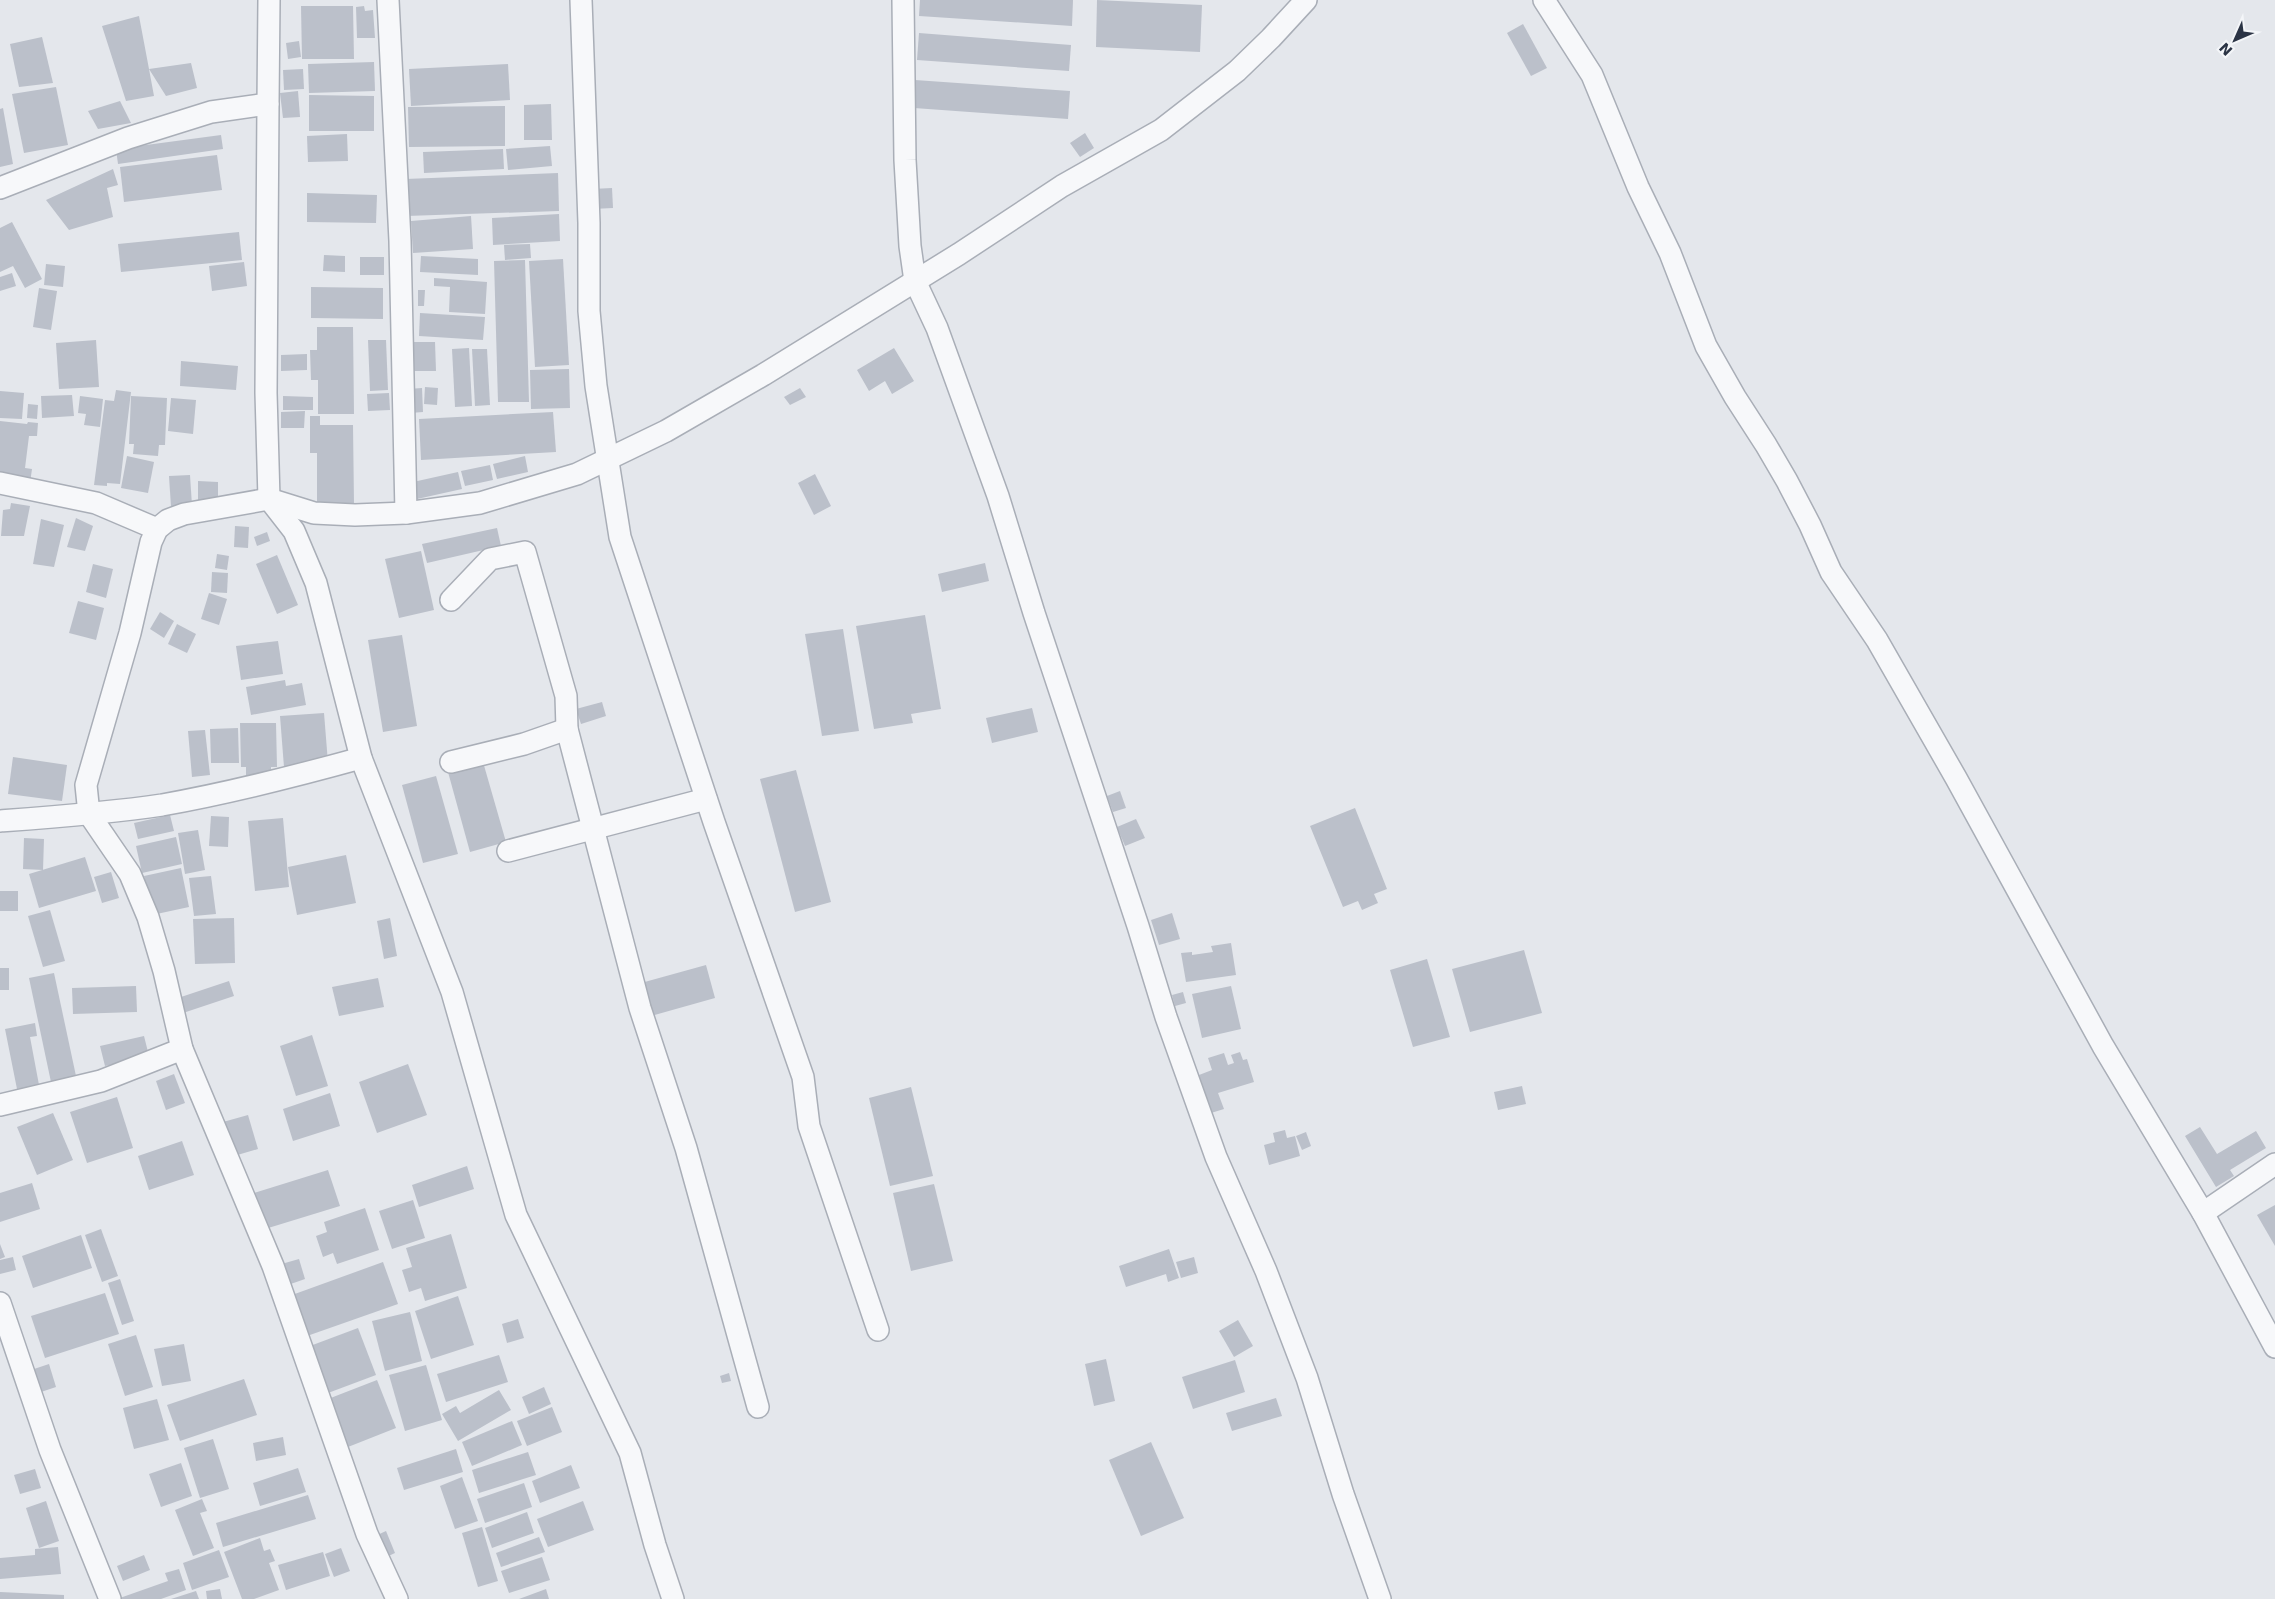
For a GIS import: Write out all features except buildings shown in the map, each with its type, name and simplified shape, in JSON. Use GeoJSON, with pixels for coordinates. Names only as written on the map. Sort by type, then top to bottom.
{"type":"FeatureCollection","features":[{"type":"Feature","properties":{"kind":"street"},"geometry":{"type":"LineString","coordinates":[[269,0],[266,393],[270,499],[294,531],[316,583],[362,758],[452,992],[516,1215],[630,1453],[655,1545],[673,1599]]}},
{"type":"Feature","properties":{"kind":"street"},"geometry":{"type":"LineString","coordinates":[[388,0],[400,241],[406,513]]}},
{"type":"Feature","properties":{"kind":"street"},"geometry":{"type":"LineString","coordinates":[[581,0],[589,223],[589,311],[596,386],[609,458],[620,537],[706,799],[804,1076],[809,1126],[878,1330]]}},
{"type":"Feature","properties":{"kind":"street"},"geometry":{"type":"LineString","coordinates":[[903,0],[905,160],[910,246],[915,281],[936,328],[998,496],[1166,1017],[1216,1157],[1266,1271],[1306,1378],[1343,1494],[1380,1599]]}},
{"type":"Feature","properties":{"kind":"street"},"geometry":{"type":"LineString","coordinates":[[397,1599],[367,1534],[273,1266],[182,1049],[164,971],[148,917],[130,874],[90,814],[86,785],[130,633],[151,542],[157,529],[168,520],[184,514],[270,499],[314,513],[355,515],[406,513],[480,502],[577,474],[666,431],[763,375],[1014,219],[1062,186],[1161,130],[1237,71],[1306,0]]}},
{"type":"Feature","properties":{"kind":"street"},"geometry":{"type":"LineString","coordinates":[[1544,0],[1592,75],[1638,187],[1670,253],[1706,346],[1735,398],[1766,445],[1786,481],[1810,525],[1831,572],[1877,640],[1956,778],[2103,1046],[2203,1213],[2275,1348]]}},
{"type":"Feature","properties":{"kind":"street"},"geometry":{"type":"LineString","coordinates":[[0,188],[128,138],[211,112],[268,104]]}},
{"type":"Feature","properties":{"kind":"street"},"geometry":{"type":"LineString","coordinates":[[0,483],[96,503],[157,529]]}},
{"type":"Feature","properties":{"kind":"street"},"geometry":{"type":"LineString","coordinates":[[451,600],[490,559],[525,552],[566,696],[568,729],[640,1008],[686,1148],[758,1407]]}},
{"type":"Feature","properties":{"kind":"street"},"geometry":{"type":"LineString","coordinates":[[451,762],[524,744],[568,729]]}},
{"type":"Feature","properties":{"kind":"street"},"geometry":{"type":"LineString","coordinates":[[0,821],[90,814],[162,805],[273,782],[362,758]]}},
{"type":"Feature","properties":{"kind":"street"},"geometry":{"type":"LineString","coordinates":[[508,852],[706,799]]}},
{"type":"Feature","properties":{"kind":"street"},"geometry":{"type":"LineString","coordinates":[[0,1105],[101,1081],[182,1049]]}},
{"type":"Feature","properties":{"kind":"street"},"geometry":{"type":"LineString","coordinates":[[2203,1213],[2275,1164]]}},
{"type":"Feature","properties":{"kind":"street"},"geometry":{"type":"LineString","coordinates":[[0,1303],[50,1450],[110,1599]]}}]}
